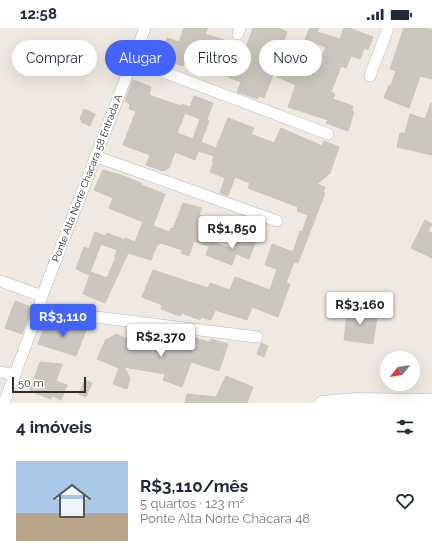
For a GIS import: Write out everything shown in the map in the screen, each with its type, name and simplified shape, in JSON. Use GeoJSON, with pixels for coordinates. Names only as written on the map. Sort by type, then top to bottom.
{"type":"FeatureCollection","features":[{"type":"Feature","properties":{"kind":"street","name":"Ponte Alta Norte Chácara 58 Entrada A"},"geometry":{"type":"LineString","coordinates":[[140,40],[144,28]]}},
{"type":"Feature","properties":{"kind":"street"},"geometry":{"type":"LineString","coordinates":[[370,76],[388,28]]}},
{"type":"Feature","properties":{"kind":"street","name":"Ponte Alta Norte Chácara 58 Entrada A"},"geometry":{"type":"LineString","coordinates":[[4,403],[39,310],[42,296],[126,76]]}},
{"type":"Feature","properties":{"kind":"street"},"geometry":{"type":"LineString","coordinates":[[174,76],[328,134]]}},
{"type":"Feature","properties":{"kind":"street"},"geometry":{"type":"LineString","coordinates":[[95,156],[277,221]]}},
{"type":"Feature","properties":{"kind":"street"},"geometry":{"type":"LineString","coordinates":[[0,281],[42,296]]}},
{"type":"Feature","properties":{"kind":"street"},"geometry":{"type":"LineString","coordinates":[[39,310],[257,337]]}},
{"type":"Feature","properties":{"kind":"street"},"geometry":{"type":"LineString","coordinates":[[0,372],[15,375]]}},
{"type":"Feature","properties":{"kind":"street"},"geometry":{"type":"LineString","coordinates":[[322,403],[356,400],[432,400]]}},
{"type":"Feature","properties":{"kind":"building"},"geometry":{"type":"Polygon","coordinates":[[[184,28],[208,28],[205,34],[224,40],[184,40],[183,66],[176,64],[176,41],[179,42],[184,28]]]}},
{"type":"Feature","properties":{"kind":"building"},"geometry":{"type":"Polygon","coordinates":[[[253,28],[280,28],[287,32],[284,40],[259,40],[259,76],[273,76],[264,98],[259,96],[258,99],[237,92],[241,82],[228,77],[251,76],[251,40],[249,40],[253,28]]]}},
{"type":"Feature","properties":{"kind":"building"},"geometry":{"type":"Polygon","coordinates":[[[310,28],[319,28],[317,32],[340,39],[344,28],[349,28],[373,37],[368,50],[364,48],[360,59],[351,56],[346,68],[341,66],[331,92],[335,94],[333,99],[353,106],[352,111],[354,112],[348,131],[326,123],[328,120],[288,107],[296,85],[275,76],[322,76],[322,56],[326,47],[322,45],[322,40],[305,39],[310,28]]]}},
{"type":"Feature","properties":{"kind":"building"},"geometry":{"type":"Polygon","coordinates":[[[404,28],[428,28],[432,30],[432,79],[420,76],[409,108],[384,98],[396,71],[390,69],[404,28]]]}},
{"type":"Feature","properties":{"kind":"building"},"geometry":{"type":"Polygon","coordinates":[[[133,80],[151,87],[149,95],[181,106],[182,104],[190,107],[194,96],[213,103],[207,120],[209,121],[201,142],[216,148],[228,118],[254,128],[251,134],[274,143],[281,128],[322,146],[324,141],[339,147],[330,173],[317,184],[325,187],[323,192],[325,193],[298,263],[294,262],[286,283],[290,284],[278,317],[252,307],[247,320],[215,310],[211,320],[201,317],[200,320],[182,313],[180,316],[161,309],[162,305],[142,297],[153,270],[208,288],[210,283],[230,290],[235,277],[270,290],[277,269],[265,265],[272,244],[293,252],[300,231],[302,232],[308,215],[297,211],[298,207],[248,188],[250,183],[235,177],[228,196],[220,193],[225,178],[210,172],[214,162],[212,162],[214,156],[198,151],[195,160],[175,152],[169,168],[163,171],[146,165],[150,155],[123,145],[136,111],[129,109],[130,104],[125,101],[133,80]],[[185,113],[177,133],[193,139],[200,119],[185,113]]]}},
{"type":"Feature","properties":{"kind":"building"},"geometry":{"type":"Polygon","coordinates":[[[431,103],[432,155],[397,147],[400,133],[405,133],[410,114],[425,119],[431,103]]]}},
{"type":"Feature","properties":{"kind":"building"},"geometry":{"type":"Polygon","coordinates":[[[84,109],[95,114],[90,126],[81,122],[82,120],[80,119],[84,109]]]}},
{"type":"Feature","properties":{"kind":"building"},"geometry":{"type":"Polygon","coordinates":[[[103,170],[121,175],[141,183],[141,185],[165,194],[153,226],[170,232],[171,228],[173,229],[183,203],[202,208],[199,215],[217,221],[208,246],[194,241],[189,256],[181,253],[182,250],[161,243],[157,245],[151,260],[128,253],[105,303],[83,294],[91,272],[107,278],[116,257],[114,257],[117,250],[101,244],[89,275],[76,269],[84,247],[89,249],[95,232],[105,236],[107,233],[135,242],[143,222],[109,208],[113,198],[94,190],[103,170]]]}},
{"type":"Feature","properties":{"kind":"building"},"geometry":{"type":"Polygon","coordinates":[[[425,220],[432,224],[428,231],[432,233],[432,258],[411,248],[425,220]]]}},
{"type":"Feature","properties":{"kind":"building"},"geometry":{"type":"Polygon","coordinates":[[[239,235],[248,238],[249,235],[257,238],[249,259],[236,254],[232,265],[206,255],[211,241],[234,250],[239,235]]]}},
{"type":"Feature","properties":{"kind":"building"},"geometry":{"type":"Polygon","coordinates":[[[15,301],[28,306],[31,312],[22,334],[5,328],[15,301]]]}},
{"type":"Feature","properties":{"kind":"building"},"geometry":{"type":"Polygon","coordinates":[[[348,306],[360,307],[360,314],[377,316],[373,344],[344,340],[348,306]]]}},
{"type":"Feature","properties":{"kind":"building"},"geometry":{"type":"Polygon","coordinates":[[[46,321],[76,331],[81,322],[89,323],[76,356],[38,344],[46,321]]]}},
{"type":"Feature","properties":{"kind":"building"},"geometry":{"type":"Polygon","coordinates":[[[116,334],[128,339],[127,341],[156,344],[156,346],[162,348],[177,349],[182,335],[210,342],[211,339],[228,344],[219,371],[191,362],[182,387],[163,380],[165,374],[124,367],[130,378],[127,389],[113,384],[119,368],[97,359],[106,339],[116,334]]]}},
{"type":"Feature","properties":{"kind":"building"},"geometry":{"type":"Polygon","coordinates":[[[261,343],[268,346],[264,357],[257,354],[261,343]]]}},
{"type":"Feature","properties":{"kind":"building"},"geometry":{"type":"Polygon","coordinates":[[[40,362],[62,364],[56,381],[67,385],[61,400],[52,396],[51,399],[30,391],[40,362]]]}},
{"type":"Feature","properties":{"kind":"building"},"geometry":{"type":"Polygon","coordinates":[[[226,376],[253,387],[247,403],[185,403],[187,394],[216,397],[226,376]]]}},
{"type":"Feature","properties":{"kind":"building"},"geometry":{"type":"Polygon","coordinates":[[[85,380],[92,383],[86,397],[79,394],[85,380]]]}}]}
